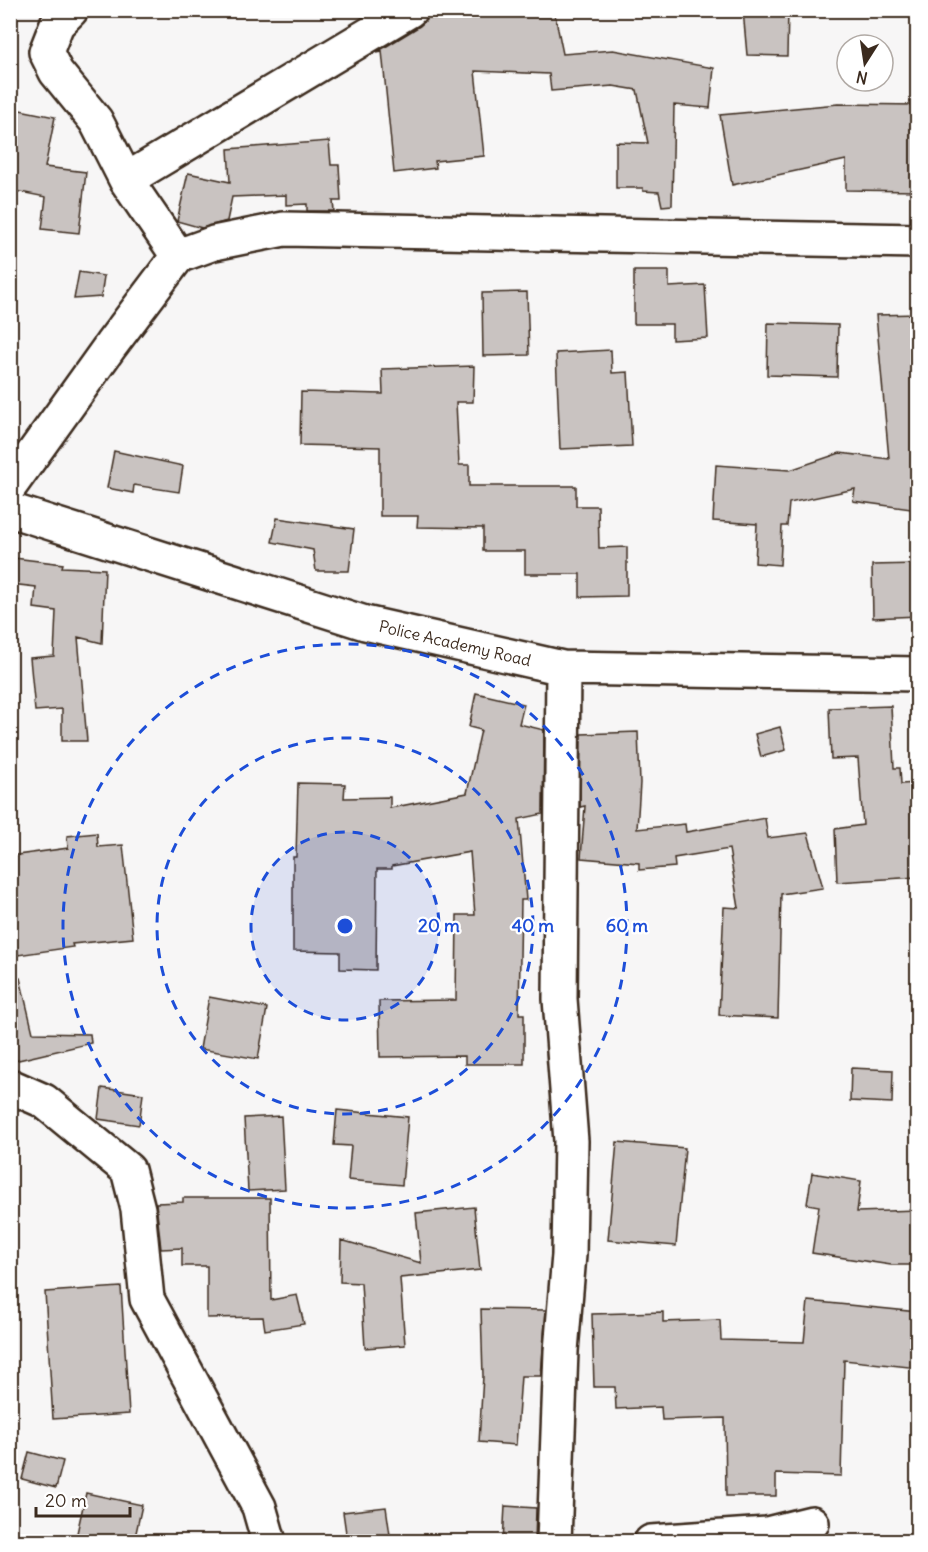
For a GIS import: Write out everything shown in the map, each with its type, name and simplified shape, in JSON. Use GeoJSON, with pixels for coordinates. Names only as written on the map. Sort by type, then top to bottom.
{"type":"FeatureCollection","features":[{"type":"Feature","properties":{"kind":"street"},"geometry":{"type":"LineString","coordinates":[[71,10],[57,24],[46,52],[56,72],[96,121],[126,180],[178,256]]}},
{"type":"Feature","properties":{"kind":"street"},"geometry":{"type":"LineString","coordinates":[[126,180],[410,10]]}},
{"type":"Feature","properties":{"kind":"street"},"geometry":{"type":"LineString","coordinates":[[10,486],[178,256],[214,243],[284,229],[918,241]]}},
{"type":"Feature","properties":{"kind":"street","name":"Police Academy Road"},"geometry":{"type":"LineString","coordinates":[[10,510],[365,623],[563,668],[918,674]]}},
{"type":"Feature","properties":{"kind":"street"},"geometry":{"type":"LineString","coordinates":[[554,1542],[561,1351],[569,1255],[571,1141],[560,999],[563,668]]}},
{"type":"Feature","properties":{"kind":"street"},"geometry":{"type":"LineString","coordinates":[[10,1086],[44,1101],[128,1170],[138,1209],[147,1299],[259,1508],[269,1542]]}},
{"type":"Feature","properties":{"kind":"street"},"geometry":{"type":"LineString","coordinates":[[651,1542],[767,1534],[812,1524]]}},
{"type":"Feature","properties":{"kind":"building"},"geometry":{"type":"Polygon","coordinates":[[[429,10],[554,10],[563,54],[613,50],[714,68],[710,108],[674,105],[672,205],[662,206],[659,192],[643,191],[643,188],[616,188],[616,142],[648,143],[637,90],[613,86],[551,91],[549,74],[475,71],[484,156],[435,161],[436,168],[394,173],[382,51],[377,52],[420,26],[426,20],[429,10]]]}},
{"type":"Feature","properties":{"kind":"building"},"geometry":{"type":"Polygon","coordinates":[[[743,10],[788,10],[787,56],[747,55],[743,10]]]}},
{"type":"Feature","properties":{"kind":"building"},"geometry":{"type":"Polygon","coordinates":[[[838,104],[918,105],[918,191],[846,190],[846,160],[732,185],[720,115],[838,104]]]}},
{"type":"Feature","properties":{"kind":"building"},"geometry":{"type":"Polygon","coordinates":[[[10,108],[55,117],[45,167],[86,172],[79,233],[42,229],[46,197],[10,190],[10,108]]]}},
{"type":"Feature","properties":{"kind":"building"},"geometry":{"type":"Polygon","coordinates":[[[329,141],[331,165],[339,165],[341,201],[333,201],[334,211],[307,211],[307,204],[286,205],[286,195],[232,197],[227,221],[202,228],[177,221],[188,173],[230,182],[228,149],[329,141]]]}},
{"type":"Feature","properties":{"kind":"building"},"geometry":{"type":"Polygon","coordinates":[[[634,271],[669,271],[669,287],[705,285],[708,338],[672,340],[672,324],[634,324],[634,271]]]}},
{"type":"Feature","properties":{"kind":"building"},"geometry":{"type":"Polygon","coordinates":[[[79,272],[104,276],[101,297],[74,299],[79,272]]]}},
{"type":"Feature","properties":{"kind":"building"},"geometry":{"type":"Polygon","coordinates":[[[527,292],[529,355],[483,356],[482,293],[527,292]]]}},
{"type":"Feature","properties":{"kind":"building"},"geometry":{"type":"Polygon","coordinates":[[[918,314],[918,510],[853,501],[855,489],[789,503],[787,526],[782,526],[780,565],[755,563],[757,524],[713,521],[716,465],[790,470],[840,453],[889,459],[876,315],[918,314]]]}},
{"type":"Feature","properties":{"kind":"building"},"geometry":{"type":"Polygon","coordinates":[[[768,323],[838,325],[837,377],[767,375],[768,323]]]}},
{"type":"Feature","properties":{"kind":"building"},"geometry":{"type":"Polygon","coordinates":[[[611,350],[612,373],[628,372],[632,446],[560,449],[556,353],[611,350]]]}},
{"type":"Feature","properties":{"kind":"building"},"geometry":{"type":"Polygon","coordinates":[[[474,366],[473,402],[456,402],[459,465],[469,465],[469,486],[576,486],[576,506],[598,506],[599,548],[627,547],[627,596],[580,597],[580,574],[525,574],[525,551],[483,551],[483,528],[417,527],[418,516],[380,516],[380,447],[300,445],[301,392],[383,394],[382,369],[474,366]]]}},
{"type":"Feature","properties":{"kind":"building"},"geometry":{"type":"Polygon","coordinates":[[[114,451],[183,466],[179,492],[134,485],[133,493],[107,488],[114,451]]]}},
{"type":"Feature","properties":{"kind":"building"},"geometry":{"type":"Polygon","coordinates":[[[277,518],[354,529],[349,571],[316,571],[313,550],[272,542],[277,518]]]}},
{"type":"Feature","properties":{"kind":"building"},"geometry":{"type":"Polygon","coordinates":[[[14,558],[63,564],[62,567],[105,569],[102,643],[78,637],[87,741],[62,741],[62,709],[35,711],[30,658],[54,656],[56,611],[34,608],[36,587],[11,584],[14,558]]]}},
{"type":"Feature","properties":{"kind":"building"},"geometry":{"type":"Polygon","coordinates":[[[918,564],[918,616],[873,618],[872,565],[918,564]]]}},
{"type":"Feature","properties":{"kind":"building"},"geometry":{"type":"Polygon","coordinates":[[[476,693],[524,704],[519,724],[544,730],[543,814],[519,819],[526,900],[521,900],[519,1014],[524,1014],[524,1064],[465,1064],[465,1056],[380,1057],[379,1001],[456,1000],[457,915],[475,915],[470,852],[392,866],[392,869],[377,869],[376,970],[340,969],[340,952],[293,951],[293,857],[296,857],[298,783],[345,784],[344,798],[390,797],[390,808],[467,793],[481,730],[469,727],[476,693]]]}},
{"type":"Feature","properties":{"kind":"building"},"geometry":{"type":"Polygon","coordinates":[[[891,706],[894,768],[900,768],[901,784],[918,783],[918,877],[837,882],[835,829],[863,825],[858,758],[831,759],[829,708],[891,706]]]}},
{"type":"Feature","properties":{"kind":"building"},"geometry":{"type":"Polygon","coordinates":[[[780,727],[786,750],[761,757],[755,734],[780,727]]]}},
{"type":"Feature","properties":{"kind":"building"},"geometry":{"type":"Polygon","coordinates":[[[638,732],[640,783],[637,829],[685,824],[686,832],[765,818],[768,838],[808,833],[823,888],[781,894],[778,1018],[719,1015],[724,907],[739,908],[729,849],[674,858],[675,867],[639,870],[639,863],[581,858],[585,806],[580,807],[581,734],[638,732]]]}},
{"type":"Feature","properties":{"kind":"building"},"geometry":{"type":"Polygon","coordinates":[[[97,833],[98,847],[123,845],[133,938],[72,944],[73,947],[18,955],[10,900],[10,856],[68,848],[67,836],[97,833]]]}},
{"type":"Feature","properties":{"kind":"building"},"geometry":{"type":"Polygon","coordinates":[[[20,978],[33,1033],[90,1034],[91,1043],[10,1062],[10,979],[20,978]]]}},
{"type":"Feature","properties":{"kind":"building"},"geometry":{"type":"Polygon","coordinates":[[[209,997],[267,1008],[258,1059],[200,1049],[209,997]]]}},
{"type":"Feature","properties":{"kind":"building"},"geometry":{"type":"Polygon","coordinates":[[[851,1068],[893,1070],[892,1103],[850,1101],[851,1068]]]}},
{"type":"Feature","properties":{"kind":"building"},"geometry":{"type":"Polygon","coordinates":[[[102,1088],[143,1094],[139,1125],[98,1119],[102,1088]]]}},
{"type":"Feature","properties":{"kind":"building"},"geometry":{"type":"Polygon","coordinates":[[[337,1110],[408,1117],[402,1185],[348,1180],[351,1146],[334,1145],[337,1110]]]}},
{"type":"Feature","properties":{"kind":"building"},"geometry":{"type":"Polygon","coordinates":[[[281,1116],[285,1189],[248,1191],[244,1118],[281,1116]]]}},
{"type":"Feature","properties":{"kind":"building"},"geometry":{"type":"Polygon","coordinates":[[[617,1142],[685,1148],[676,1246],[608,1240],[617,1142]]]}},
{"type":"Feature","properties":{"kind":"building"},"geometry":{"type":"Polygon","coordinates":[[[812,1173],[861,1181],[857,1212],[918,1210],[918,1265],[891,1265],[812,1253],[819,1206],[807,1204],[812,1173]]]}},
{"type":"Feature","properties":{"kind":"building"},"geometry":{"type":"Polygon","coordinates":[[[183,1198],[270,1198],[271,1300],[297,1295],[304,1324],[265,1330],[263,1317],[207,1318],[207,1266],[182,1266],[182,1248],[161,1249],[156,1203],[183,1202],[183,1198]]]}},
{"type":"Feature","properties":{"kind":"building"},"geometry":{"type":"Polygon","coordinates":[[[474,1207],[480,1270],[400,1278],[405,1345],[365,1348],[361,1283],[340,1282],[341,1240],[421,1263],[416,1213],[474,1207]]]}},
{"type":"Feature","properties":{"kind":"building"},"geometry":{"type":"Polygon","coordinates":[[[121,1287],[129,1414],[53,1419],[45,1292],[121,1287]]]}},
{"type":"Feature","properties":{"kind":"building"},"geometry":{"type":"Polygon","coordinates":[[[808,1301],[918,1312],[918,1368],[844,1360],[841,1476],[776,1474],[776,1496],[726,1496],[725,1418],[662,1420],[661,1407],[616,1409],[615,1387],[594,1387],[592,1314],[663,1312],[663,1322],[720,1320],[721,1340],[804,1342],[808,1301]]]}},
{"type":"Feature","properties":{"kind":"building"},"geometry":{"type":"Polygon","coordinates":[[[481,1309],[546,1310],[541,1376],[521,1376],[516,1445],[479,1442],[483,1376],[481,1309]]]}},
{"type":"Feature","properties":{"kind":"building"},"geometry":{"type":"Polygon","coordinates":[[[29,1452],[63,1461],[56,1488],[22,1479],[29,1452]]]}},
{"type":"Feature","properties":{"kind":"building"},"geometry":{"type":"Polygon","coordinates":[[[86,1493],[142,1505],[134,1542],[75,1542],[86,1493]]]}},
{"type":"Feature","properties":{"kind":"building"},"geometry":{"type":"Polygon","coordinates":[[[505,1506],[536,1508],[535,1542],[503,1542],[505,1506]]]}},
{"type":"Feature","properties":{"kind":"building"},"geometry":{"type":"Polygon","coordinates":[[[386,1507],[390,1535],[347,1540],[343,1512],[386,1507]]]}}]}
